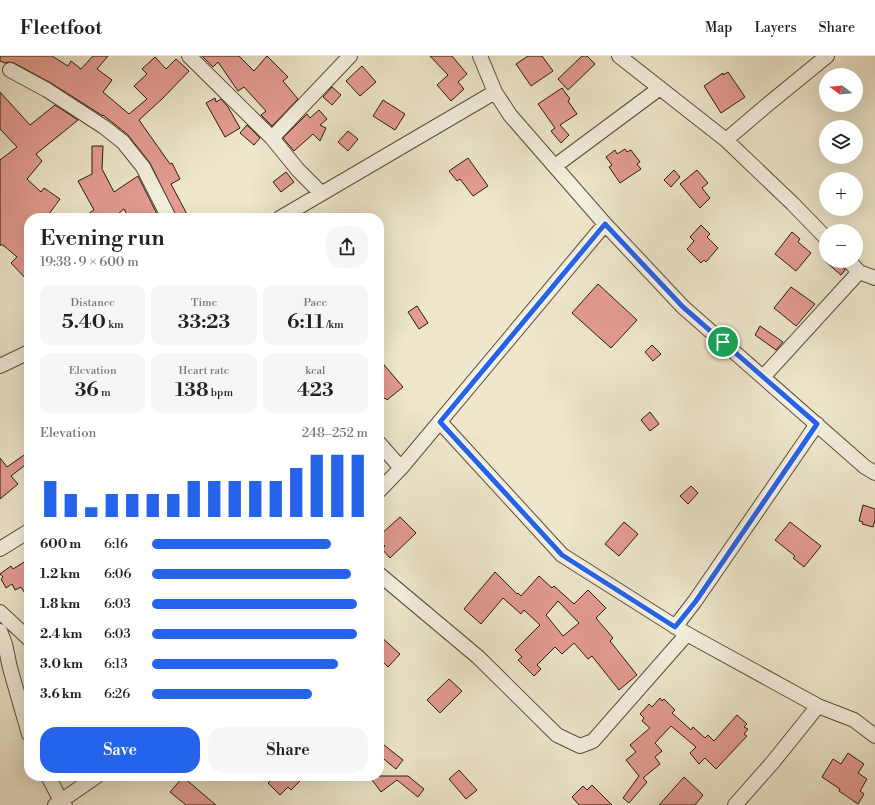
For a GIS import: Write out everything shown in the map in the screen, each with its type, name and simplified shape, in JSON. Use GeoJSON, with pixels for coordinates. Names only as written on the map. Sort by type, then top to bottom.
{"type":"FeatureCollection","features":[{"type":"Feature","properties":{"kind":"street"},"geometry":{"type":"LineString","coordinates":[[189,56],[272,138],[298,170],[321,193]]}},
{"type":"Feature","properties":{"kind":"street"},"geometry":{"type":"LineString","coordinates":[[272,138],[350,56]]}},
{"type":"Feature","properties":{"kind":"street"},"geometry":{"type":"LineString","coordinates":[[480,56],[495,92],[510,114],[605,224],[683,307],[865,466],[875,473]]}},
{"type":"Feature","properties":{"kind":"street"},"geometry":{"type":"LineString","coordinates":[[619,56],[726,140],[819,231]]}},
{"type":"Feature","properties":{"kind":"street"},"geometry":{"type":"LineString","coordinates":[[726,140],[827,56]]}},
{"type":"Feature","properties":{"kind":"street"},"geometry":{"type":"LineString","coordinates":[[10,70],[47,90],[104,127],[123,142],[143,167],[166,213]]}},
{"type":"Feature","properties":{"kind":"street"},"geometry":{"type":"LineString","coordinates":[[555,166],[660,88]]}},
{"type":"Feature","properties":{"kind":"street"},"geometry":{"type":"LineString","coordinates":[[288,213],[495,92]]}},
{"type":"Feature","properties":{"kind":"street"},"geometry":{"type":"LineString","coordinates":[[384,487],[440,422],[605,224]]}},
{"type":"Feature","properties":{"kind":"street"},"geometry":{"type":"LineString","coordinates":[[855,268],[859,272],[875,278]]}},
{"type":"Feature","properties":{"kind":"street"},"geometry":{"type":"LineString","coordinates":[[763,377],[859,272]]}},
{"type":"Feature","properties":{"kind":"street"},"geometry":{"type":"LineString","coordinates":[[0,366],[24,354]]}},
{"type":"Feature","properties":{"kind":"street"},"geometry":{"type":"LineString","coordinates":[[440,422],[562,555],[687,634],[818,706],[854,720],[875,736]]}},
{"type":"Feature","properties":{"kind":"street"},"geometry":{"type":"LineString","coordinates":[[675,627],[696,601],[817,424]]}},
{"type":"Feature","properties":{"kind":"street"},"geometry":{"type":"LineString","coordinates":[[384,449],[401,468]]}},
{"type":"Feature","properties":{"kind":"street"},"geometry":{"type":"LineString","coordinates":[[0,549],[24,534]]}},
{"type":"Feature","properties":{"kind":"street"},"geometry":{"type":"LineString","coordinates":[[384,578],[478,657],[557,735],[580,746],[593,741],[687,634]]}},
{"type":"Feature","properties":{"kind":"street"},"geometry":{"type":"LineString","coordinates":[[0,612],[24,634]]}},
{"type":"Feature","properties":{"kind":"street"},"geometry":{"type":"LineString","coordinates":[[0,631],[5,644],[10,668],[24,717]]}},
{"type":"Feature","properties":{"kind":"street"},"geometry":{"type":"LineString","coordinates":[[735,805],[773,762],[818,706]]}},
{"type":"Feature","properties":{"kind":"street"},"geometry":{"type":"LineString","coordinates":[[50,781],[60,804],[90,781]]}},
{"type":"Feature","properties":{"kind":"building"},"geometry":{"type":"Polygon","coordinates":[[[0,56],[52,56],[68,66],[71,61],[81,69],[93,56],[108,56],[97,69],[112,80],[103,92],[129,114],[147,99],[134,86],[147,74],[142,69],[155,57],[166,69],[176,59],[189,71],[139,120],[170,164],[172,163],[180,179],[171,184],[186,213],[175,213],[150,163],[128,135],[103,115],[51,83],[14,63],[5,63],[0,61],[0,56]]]}},
{"type":"Feature","properties":{"kind":"building"},"geometry":{"type":"Polygon","coordinates":[[[202,56],[239,56],[254,71],[267,56],[288,77],[283,81],[298,99],[272,126],[261,115],[266,111],[244,87],[238,91],[218,62],[213,67],[202,56]]]}},
{"type":"Feature","properties":{"kind":"building"},"geometry":{"type":"Polygon","coordinates":[[[430,56],[452,56],[467,74],[458,82],[464,89],[451,101],[437,85],[448,75],[430,56]]]}},
{"type":"Feature","properties":{"kind":"building"},"geometry":{"type":"Polygon","coordinates":[[[528,56],[542,56],[553,71],[531,86],[516,64],[528,56]]]}},
{"type":"Feature","properties":{"kind":"building"},"geometry":{"type":"Polygon","coordinates":[[[582,56],[587,56],[595,64],[568,90],[558,79],[582,56]]]}},
{"type":"Feature","properties":{"kind":"building"},"geometry":{"type":"Polygon","coordinates":[[[362,66],[376,82],[360,96],[346,81],[362,66]]]}},
{"type":"Feature","properties":{"kind":"building"},"geometry":{"type":"Polygon","coordinates":[[[728,72],[745,97],[721,113],[704,86],[723,73],[723,75],[728,72]]]}},
{"type":"Feature","properties":{"kind":"building"},"geometry":{"type":"Polygon","coordinates":[[[332,87],[341,95],[332,105],[323,97],[332,87]]]}},
{"type":"Feature","properties":{"kind":"building"},"geometry":{"type":"Polygon","coordinates":[[[562,88],[570,99],[568,101],[577,114],[560,125],[569,135],[561,143],[551,131],[555,128],[538,104],[562,88]]]}},
{"type":"Feature","properties":{"kind":"building"},"geometry":{"type":"Polygon","coordinates":[[[0,92],[30,125],[55,105],[78,120],[36,154],[42,161],[27,179],[41,192],[44,188],[60,199],[50,213],[24,213],[24,277],[11,263],[17,257],[3,245],[0,245],[0,160],[17,147],[0,129],[0,92]]]}},
{"type":"Feature","properties":{"kind":"building"},"geometry":{"type":"Polygon","coordinates":[[[215,98],[216,102],[221,99],[228,107],[240,128],[225,137],[206,103],[215,98]]]}},
{"type":"Feature","properties":{"kind":"building"},"geometry":{"type":"Polygon","coordinates":[[[383,100],[405,114],[395,130],[373,116],[383,100]]]}},
{"type":"Feature","properties":{"kind":"building"},"geometry":{"type":"Polygon","coordinates":[[[319,110],[327,119],[320,125],[326,128],[320,141],[313,134],[294,151],[283,138],[307,114],[310,118],[319,110]]]}},
{"type":"Feature","properties":{"kind":"building"},"geometry":{"type":"Polygon","coordinates":[[[247,125],[260,138],[254,145],[240,133],[247,125]]]}},
{"type":"Feature","properties":{"kind":"building"},"geometry":{"type":"Polygon","coordinates":[[[348,131],[358,139],[348,151],[338,142],[348,131]]]}},
{"type":"Feature","properties":{"kind":"building"},"geometry":{"type":"Polygon","coordinates":[[[92,146],[103,146],[102,169],[114,192],[138,176],[156,213],[126,213],[124,209],[119,213],[90,213],[94,210],[78,181],[92,174],[92,146]]]}},
{"type":"Feature","properties":{"kind":"building"},"geometry":{"type":"Polygon","coordinates":[[[625,149],[627,152],[631,150],[640,162],[637,164],[641,169],[620,183],[609,167],[612,165],[606,157],[615,150],[617,154],[625,149]]]}},
{"type":"Feature","properties":{"kind":"building"},"geometry":{"type":"Polygon","coordinates":[[[468,158],[488,186],[473,196],[460,179],[457,181],[449,171],[468,158]]]}},
{"type":"Feature","properties":{"kind":"building"},"geometry":{"type":"Polygon","coordinates":[[[674,170],[680,177],[671,187],[664,180],[674,170]]]}},
{"type":"Feature","properties":{"kind":"building"},"geometry":{"type":"Polygon","coordinates":[[[697,170],[708,183],[702,188],[710,198],[700,208],[680,184],[697,170]]]}},
{"type":"Feature","properties":{"kind":"building"},"geometry":{"type":"Polygon","coordinates":[[[286,172],[294,182],[281,192],[273,182],[286,172]]]}},
{"type":"Feature","properties":{"kind":"building"},"geometry":{"type":"Polygon","coordinates":[[[701,225],[710,234],[707,237],[718,248],[706,262],[704,260],[701,263],[687,249],[694,241],[690,237],[701,225]]]}},
{"type":"Feature","properties":{"kind":"building"},"geometry":{"type":"Polygon","coordinates":[[[792,232],[800,239],[798,242],[811,253],[796,271],[775,254],[792,232]]]}},
{"type":"Feature","properties":{"kind":"building"},"geometry":{"type":"Polygon","coordinates":[[[833,268],[844,268],[845,270],[841,275],[833,268]]]}},
{"type":"Feature","properties":{"kind":"building"},"geometry":{"type":"Polygon","coordinates":[[[598,284],[637,320],[611,348],[572,313],[598,284]]]}},
{"type":"Feature","properties":{"kind":"building"},"geometry":{"type":"Polygon","coordinates":[[[791,287],[815,304],[796,326],[774,308],[791,287]]]}},
{"type":"Feature","properties":{"kind":"building"},"geometry":{"type":"Polygon","coordinates":[[[417,306],[428,323],[419,329],[408,312],[417,306]]]}},
{"type":"Feature","properties":{"kind":"building"},"geometry":{"type":"Polygon","coordinates":[[[760,326],[783,342],[776,350],[755,335],[760,326]]]}},
{"type":"Feature","properties":{"kind":"building"},"geometry":{"type":"Polygon","coordinates":[[[652,345],[661,354],[653,361],[645,352],[652,345]]]}},
{"type":"Feature","properties":{"kind":"building"},"geometry":{"type":"Polygon","coordinates":[[[384,365],[403,387],[387,400],[384,399],[384,365]]]}},
{"type":"Feature","properties":{"kind":"building"},"geometry":{"type":"Polygon","coordinates":[[[650,412],[659,424],[650,431],[641,420],[650,412]]]}},
{"type":"Feature","properties":{"kind":"building"},"geometry":{"type":"Polygon","coordinates":[[[24,455],[24,466],[11,476],[18,484],[0,499],[0,458],[7,467],[24,455]]]}},
{"type":"Feature","properties":{"kind":"building"},"geometry":{"type":"Polygon","coordinates":[[[691,486],[698,493],[688,504],[680,496],[691,486]]]}},
{"type":"Feature","properties":{"kind":"building"},"geometry":{"type":"Polygon","coordinates":[[[863,505],[875,509],[875,520],[873,527],[862,524],[863,522],[859,521],[863,505]]]}},
{"type":"Feature","properties":{"kind":"building"},"geometry":{"type":"Polygon","coordinates":[[[400,517],[416,533],[390,558],[384,551],[384,531],[400,517]]]}},
{"type":"Feature","properties":{"kind":"building"},"geometry":{"type":"Polygon","coordinates":[[[624,522],[638,534],[619,556],[605,544],[624,522]]]}},
{"type":"Feature","properties":{"kind":"building"},"geometry":{"type":"Polygon","coordinates":[[[790,522],[821,546],[804,567],[793,558],[795,556],[775,540],[790,522]]]}},
{"type":"Feature","properties":{"kind":"building"},"geometry":{"type":"Polygon","coordinates":[[[24,562],[24,592],[21,587],[15,590],[12,584],[6,588],[1,579],[3,577],[0,574],[11,566],[13,569],[24,562]]]}},
{"type":"Feature","properties":{"kind":"building"},"geometry":{"type":"Polygon","coordinates":[[[495,572],[517,594],[518,593],[521,596],[539,576],[552,588],[554,586],[574,604],[588,590],[606,608],[596,618],[613,638],[610,641],[637,675],[619,690],[592,656],[588,659],[574,643],[562,654],[555,647],[537,665],[541,669],[534,676],[518,660],[522,657],[515,650],[540,625],[524,610],[521,614],[503,598],[481,624],[464,609],[495,572]],[[558,601],[546,615],[563,636],[579,623],[558,601]]]}},
{"type":"Feature","properties":{"kind":"building"},"geometry":{"type":"Polygon","coordinates":[[[384,640],[400,654],[388,667],[384,663],[384,640]]]}},
{"type":"Feature","properties":{"kind":"building"},"geometry":{"type":"Polygon","coordinates":[[[449,679],[462,691],[440,713],[427,700],[449,679]]]}},
{"type":"Feature","properties":{"kind":"building"},"geometry":{"type":"Polygon","coordinates":[[[660,698],[662,701],[664,699],[675,710],[672,713],[691,730],[693,727],[705,738],[708,735],[714,741],[737,715],[747,724],[744,727],[748,729],[744,734],[747,736],[716,769],[705,758],[699,764],[690,753],[696,747],[671,726],[655,743],[662,751],[655,757],[660,764],[643,778],[647,782],[629,803],[623,798],[639,776],[626,760],[636,752],[630,745],[650,728],[642,721],[644,718],[640,714],[649,704],[652,707],[660,698]]]}},
{"type":"Feature","properties":{"kind":"building"},"geometry":{"type":"Polygon","coordinates":[[[384,745],[403,760],[396,769],[384,759],[384,745]]]}},
{"type":"Feature","properties":{"kind":"building"},"geometry":{"type":"Polygon","coordinates":[[[848,753],[864,764],[858,773],[867,779],[860,791],[864,794],[858,804],[839,791],[840,789],[822,777],[833,759],[841,764],[848,753]]]}},
{"type":"Feature","properties":{"kind":"building"},"geometry":{"type":"Polygon","coordinates":[[[459,770],[477,790],[466,799],[449,779],[459,770]]]}},
{"type":"Feature","properties":{"kind":"building"},"geometry":{"type":"Polygon","coordinates":[[[384,776],[408,776],[424,789],[418,797],[397,780],[381,792],[373,781],[384,781],[384,776]]]}},
{"type":"Feature","properties":{"kind":"building"},"geometry":{"type":"Polygon","coordinates":[[[684,777],[703,795],[695,805],[659,805],[684,777]]]}},
{"type":"Feature","properties":{"kind":"building"},"geometry":{"type":"Polygon","coordinates":[[[180,781],[188,781],[216,805],[186,805],[170,792],[180,781]]]}},
{"type":"Feature","properties":{"kind":"building"},"geometry":{"type":"Polygon","coordinates":[[[270,781],[300,781],[291,790],[288,787],[280,795],[268,783],[270,781]]]}},
{"type":"Feature","properties":{"kind":"building"},"geometry":{"type":"Polygon","coordinates":[[[592,785],[612,805],[579,805],[572,797],[583,786],[587,790],[592,785]]]}},
{"type":"Feature","properties":{"kind":"route"},"geometry":{"type":"LineString","coordinates":[[605,224],[683,307],[723,342],[817,424],[696,601],[675,627],[562,555],[440,422],[605,224]]}}]}
